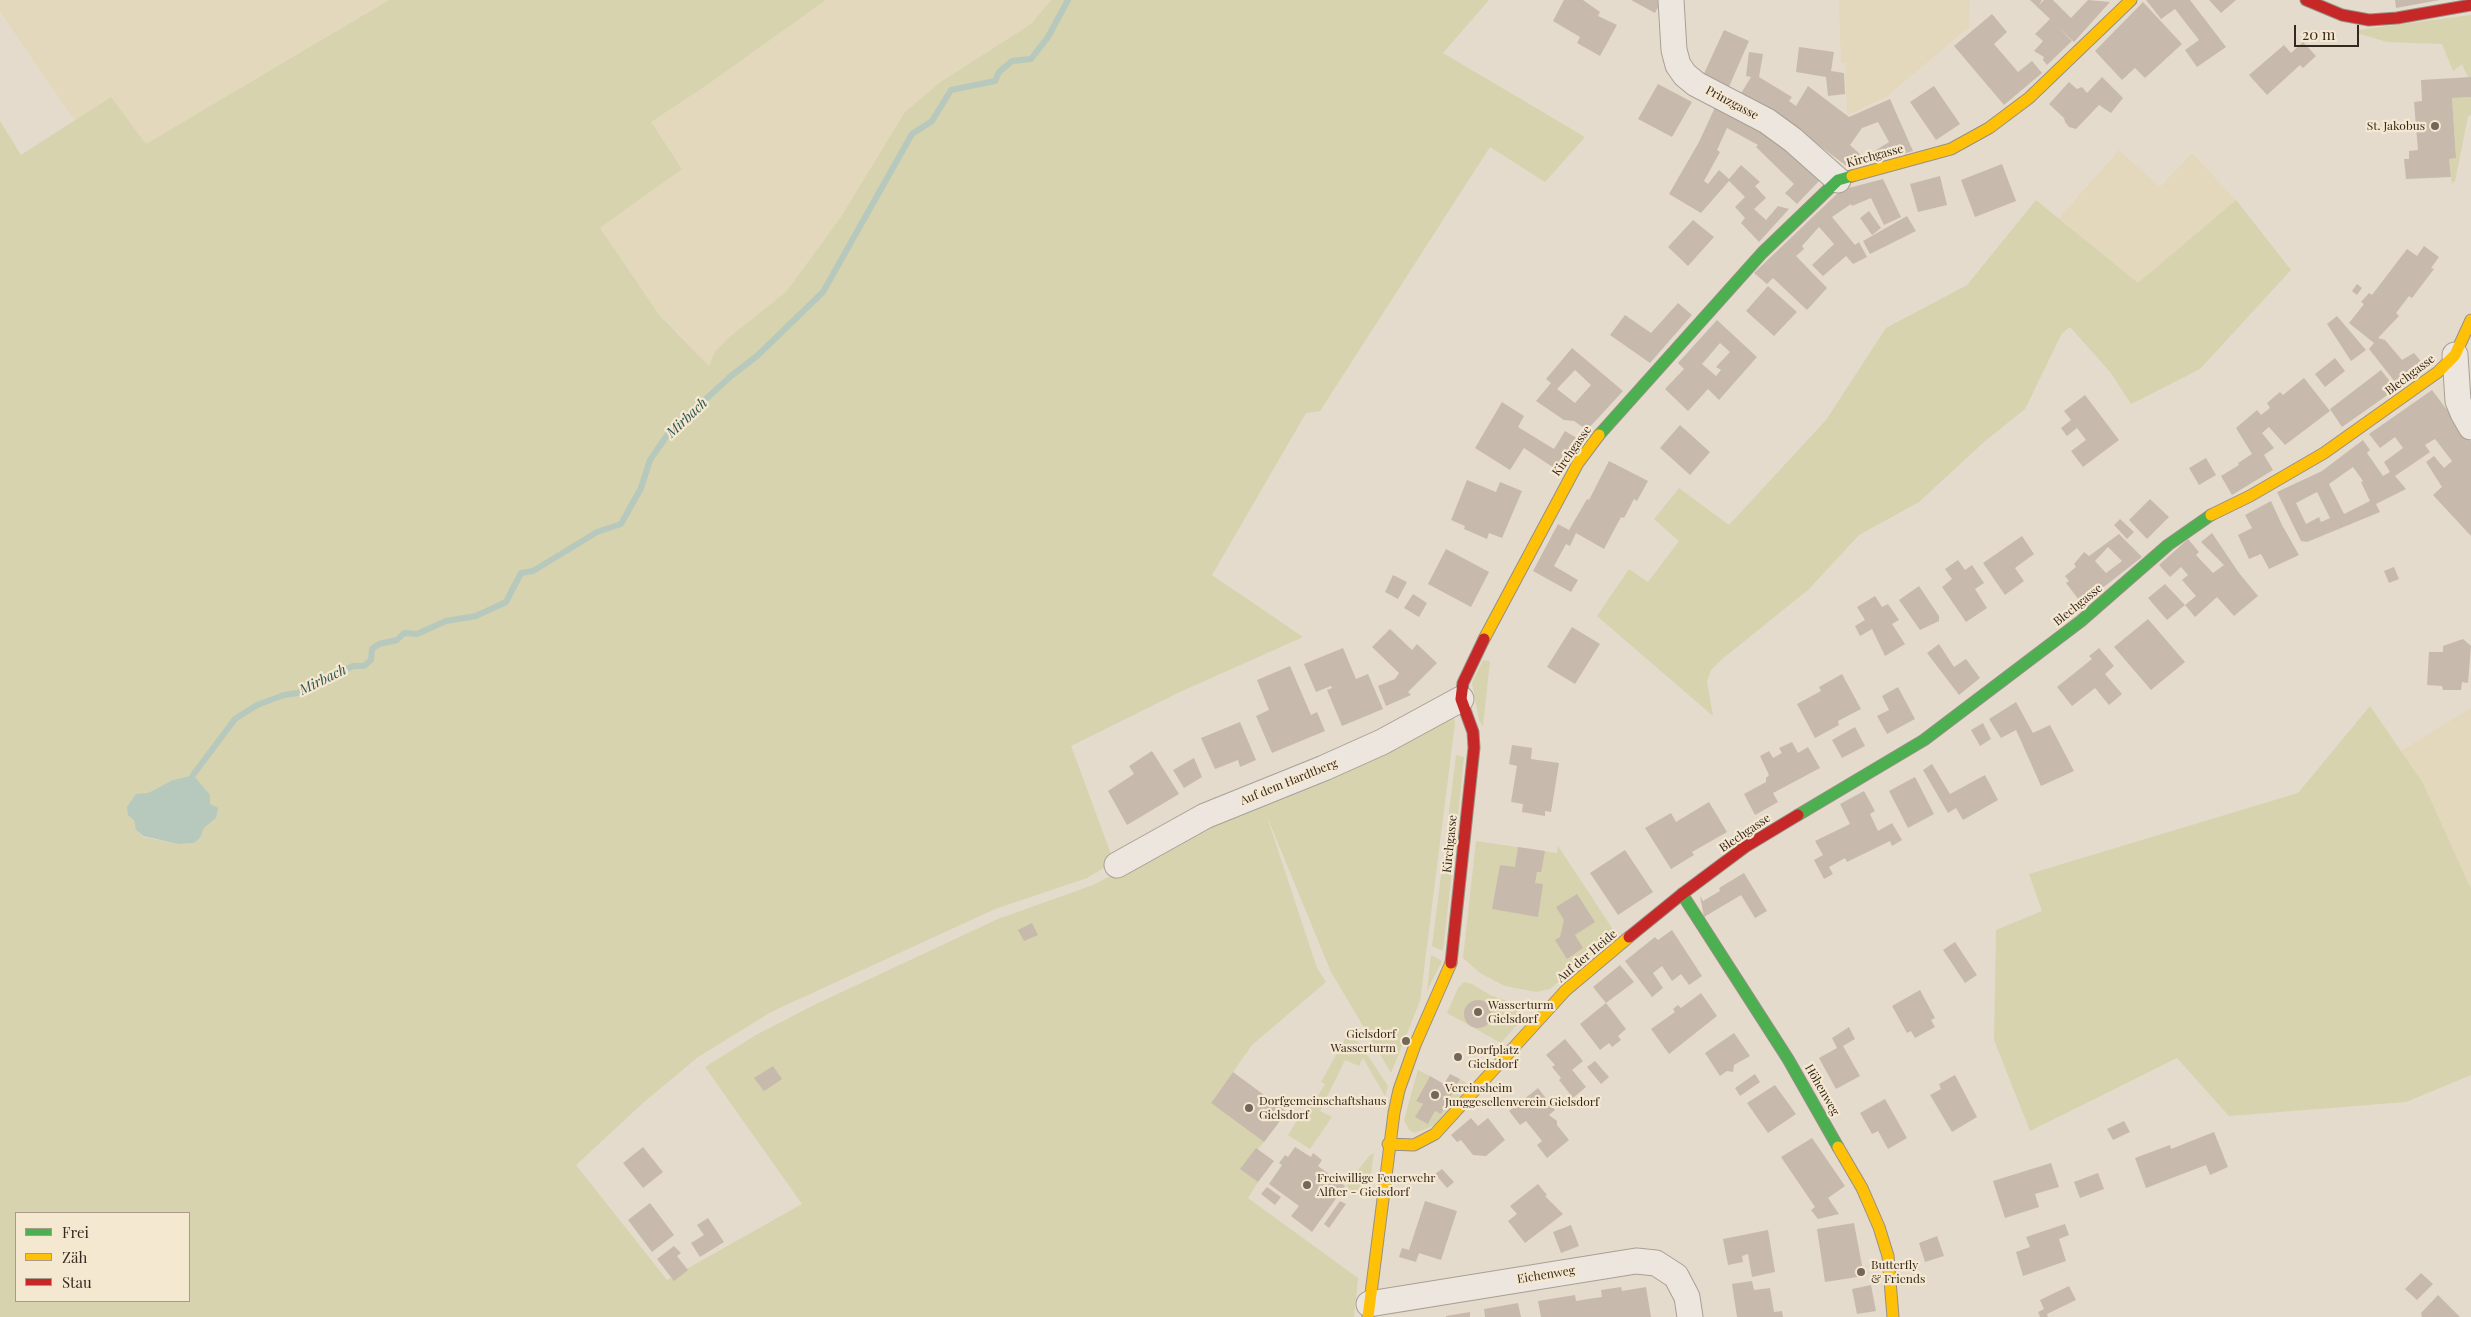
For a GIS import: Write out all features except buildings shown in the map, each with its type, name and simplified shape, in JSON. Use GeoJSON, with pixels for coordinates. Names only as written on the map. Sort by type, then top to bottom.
{"type":"FeatureCollection","features":[{"type":"Feature","properties":{"kind":"street","name":"Prinzgasse"},"geometry":{"type":"LineString","coordinates":[[1671,0],[1674,50],[1678,65],[1685,75],[1696,84],[1767,121],[1838,180]]}},
{"type":"Feature","properties":{"kind":"street","name":"Kirchgasse"},"geometry":{"type":"LineString","coordinates":[[1388,1144],[1394,1113],[1415,1045],[1450,969],[1474,748],[1472,732],[1461,699],[1463,683],[1497,611],[1578,463],[1595,440],[1762,253],[1838,180],[1937,154],[1951,149],[1989,128],[2029,98],[2131,0]]}},
{"type":"Feature","properties":{"kind":"street"},"geometry":{"type":"LineString","coordinates":[[2306,0],[2342,15],[2369,20],[2397,18],[2471,4]]}},
{"type":"Feature","properties":{"kind":"street","name":"Blechgasse"},"geometry":{"type":"LineString","coordinates":[[1682,894],[1745,847],[1924,740],[2081,621],[2168,545],[2197,524],[2324,453],[2438,372],[2455,354],[2471,320]]}},
{"type":"Feature","properties":{"kind":"street"},"geometry":{"type":"LineString","coordinates":[[2455,354],[2455,384],[2458,401],[2471,427]]}},
{"type":"Feature","properties":{"kind":"street","name":"Auf dem Hardtberg"},"geometry":{"type":"LineString","coordinates":[[1117,865],[1205,816],[1324,768],[1382,742],[1461,699]]}},
{"type":"Feature","properties":{"kind":"street","name":"Auf der Heide"},"geometry":{"type":"LineString","coordinates":[[1388,1144],[1414,1144],[1435,1134],[1566,990],[1682,894]]}},
{"type":"Feature","properties":{"kind":"street","name":"Höhenweg"},"geometry":{"type":"LineString","coordinates":[[1682,894],[1788,1059],[1862,1188],[1879,1227],[1888,1256],[1893,1317]]}},
{"type":"Feature","properties":{"kind":"street"},"geometry":{"type":"LineString","coordinates":[[1369,1310],[1388,1144]]}},
{"type":"Feature","properties":{"kind":"street","name":"Eichenweg"},"geometry":{"type":"LineString","coordinates":[[1369,1310],[1636,1261],[1656,1263],[1676,1276],[1687,1297],[1690,1317]]}},
{"type":"Feature","properties":{"kind":"shaded area"},"geometry":{"type":"Polygon","coordinates":[[[0,0],[389,0],[146,144],[111,97],[75,121],[0,12],[0,0]]]}},
{"type":"Feature","properties":{"kind":"shaded area"},"geometry":{"type":"Polygon","coordinates":[[[389,0],[826,0],[707,85],[651,122],[682,169],[600,228],[660,316],[709,366],[715,352],[727,339],[786,292],[841,217],[905,112],[942,81],[1031,24],[1051,0],[1489,0],[1443,53],[1585,137],[1545,182],[1490,147],[1320,411],[1306,413],[1212,575],[1303,637],[1182,691],[1071,746],[1114,862],[1087,878],[995,909],[771,1012],[698,1057],[644,1102],[576,1165],[667,1280],[802,1204],[705,1067],[756,1035],[814,1005],[998,919],[1093,885],[1209,825],[1453,716],[1455,723],[1420,1001],[1391,1073],[1331,972],[1266,814],[1317,968],[1326,982],[1252,1045],[1211,1103],[1264,1142],[1241,1169],[1258,1182],[1248,1198],[1358,1278],[1354,1317],[0,1317],[0,121],[21,155],[111,97],[146,144],[389,0]],[[193,775],[173,780],[148,793],[134,820],[136,830],[143,837],[178,844],[194,843],[200,838],[204,828],[216,818],[193,775]]]}},
{"type":"Feature","properties":{"kind":"shaded area"},"geometry":{"type":"Polygon","coordinates":[[[826,0],[1051,0],[1031,24],[942,81],[786,292],[715,352],[709,366],[660,316],[600,228],[682,169],[651,122],[707,85],[826,0]]]}},
{"type":"Feature","properties":{"kind":"shaded area"},"geometry":{"type":"Polygon","coordinates":[[[1839,0],[1970,0],[1969,27],[1886,97],[1847,115],[1845,63],[1841,63],[1839,0]]]}},
{"type":"Feature","properties":{"kind":"shaded area"},"geometry":{"type":"Polygon","coordinates":[[[2471,15],[2471,77],[2468,77],[2462,64],[2453,71],[2442,44],[2387,42],[2357,33],[2358,30],[2471,15]]]}},
{"type":"Feature","properties":{"kind":"shaded area"},"geometry":{"type":"Polygon","coordinates":[[[2471,97],[2471,115],[2468,116],[2455,181],[2452,184],[2449,159],[2456,158],[2452,98],[2471,97]]]}},
{"type":"Feature","properties":{"kind":"shaded area"},"geometry":{"type":"Polygon","coordinates":[[[2119,150],[2160,187],[2192,153],[2236,200],[2138,284],[2059,218],[2119,150]]]}},
{"type":"Feature","properties":{"kind":"shaded area"},"geometry":{"type":"Polygon","coordinates":[[[2036,200],[2138,283],[2236,200],[2291,270],[2200,369],[2131,404],[2111,373],[2070,327],[2062,333],[2025,409],[1985,441],[1919,502],[1859,535],[1808,590],[1711,670],[1707,682],[1713,716],[1597,616],[1629,569],[1648,582],[1679,541],[1654,519],[1679,488],[1729,525],[1826,420],[1886,328],[1967,285],[2036,200]]]}},
{"type":"Feature","properties":{"kind":"shaded area"},"geometry":{"type":"Polygon","coordinates":[[[1483,660],[1490,661],[1483,726],[1479,720],[1472,683],[1483,660]]]}},
{"type":"Feature","properties":{"kind":"shaded area"},"geometry":{"type":"Polygon","coordinates":[[[2370,706],[2423,783],[2471,889],[2471,1075],[2406,1102],[2229,1116],[2177,1058],[2030,1131],[1994,1040],[1996,930],[2042,911],[2029,874],[2298,793],[2370,706]]]}},
{"type":"Feature","properties":{"kind":"shaded area"},"geometry":{"type":"Polygon","coordinates":[[[2471,708],[2471,889],[2423,783],[2401,751],[2471,708]]]}},
{"type":"Feature","properties":{"kind":"shaded area"},"geometry":{"type":"Polygon","coordinates":[[[1456,755],[1464,757],[1454,854],[1444,853],[1456,755]]]}},
{"type":"Feature","properties":{"kind":"shaded area"},"geometry":{"type":"Polygon","coordinates":[[[193,775],[210,795],[210,804],[218,808],[216,818],[204,828],[200,838],[194,843],[178,844],[143,836],[136,830],[134,820],[128,815],[127,807],[136,794],[148,793],[173,780],[193,775]]]}},
{"type":"Feature","properties":{"kind":"shaded area"},"geometry":{"type":"Polygon","coordinates":[[[1476,841],[1557,853],[1558,846],[1616,934],[1550,989],[1536,992],[1505,986],[1480,973],[1463,958],[1476,841]]]}},
{"type":"Feature","properties":{"kind":"shaded area"},"geometry":{"type":"Polygon","coordinates":[[[1443,860],[1453,861],[1443,951],[1432,946],[1443,860]]]}},
{"type":"Feature","properties":{"kind":"shaded area"},"geometry":{"type":"Polygon","coordinates":[[[1431,955],[1442,961],[1427,991],[1431,955]]]}},
{"type":"Feature","properties":{"kind":"shaded area"},"geometry":{"type":"Polygon","coordinates":[[[1464,982],[1472,984],[1490,995],[1513,1003],[1520,1010],[1520,1021],[1501,1043],[1447,1013],[1458,988],[1464,982]]]}},
{"type":"Feature","properties":{"kind":"shaded area"},"geometry":{"type":"Polygon","coordinates":[[[1345,1039],[1356,1040],[1360,1044],[1388,1086],[1385,1096],[1363,1058],[1359,1066],[1345,1060],[1320,1111],[1332,1117],[1310,1149],[1288,1135],[1304,1110],[1308,1112],[1325,1084],[1321,1082],[1345,1039]]]}},
{"type":"Feature","properties":{"kind":"shaded area"},"geometry":{"type":"Polygon","coordinates":[[[1418,1070],[1430,1076],[1416,1100],[1423,1104],[1416,1116],[1429,1123],[1435,1111],[1441,1114],[1460,1079],[1469,1085],[1435,1125],[1415,1133],[1409,1130],[1404,1120],[1418,1070]]]}},
{"type":"Feature","properties":{"kind":"shaded area"},"geometry":{"type":"Polygon","coordinates":[[[1374,1153],[1368,1193],[1360,1188],[1353,1196],[1348,1191],[1347,1185],[1369,1156],[1374,1153]]]}},
{"type":"Feature","properties":{"kind":"waterway","name":"Mirbach"},"geometry":{"type":"LineString","coordinates":[[193,775],[235,719],[257,705],[284,695],[298,693],[353,666],[364,666],[371,660],[372,649],[379,644],[397,640],[404,633],[417,634],[446,621],[476,616],[506,602],[521,573],[533,571],[597,532],[621,524],[641,488],[650,460],[668,434],[731,376],[757,356],[823,292],[912,134],[932,121],[951,90],[995,81],[999,72],[1012,61],[1031,59],[1048,37],[1068,0]]}},
{"type":"Feature","properties":{"kind":"traffic: fast"},"geometry":{"type":"LineString","coordinates":[[1599,435],[1762,253],[1838,180],[1852,176]]}},
{"type":"Feature","properties":{"kind":"traffic: fast"},"geometry":{"type":"LineString","coordinates":[[1798,815],[1924,740],[2081,621],[2168,545],[2211,515]]}},
{"type":"Feature","properties":{"kind":"traffic: fast"},"geometry":{"type":"LineString","coordinates":[[1682,894],[1788,1059],[1838,1147]]}},
{"type":"Feature","properties":{"kind":"traffic: slow"},"geometry":{"type":"LineString","coordinates":[[1852,176],[1951,149],[1989,128],[2029,98],[2131,0]]}},
{"type":"Feature","properties":{"kind":"traffic: slow"},"geometry":{"type":"LineString","coordinates":[[2211,515],[2250,496],[2324,453],[2438,372],[2455,355],[2471,320]]}},
{"type":"Feature","properties":{"kind":"traffic: slow"},"geometry":{"type":"LineString","coordinates":[[1484,639],[1578,463],[1599,435]]}},
{"type":"Feature","properties":{"kind":"traffic: slow"},"geometry":{"type":"LineString","coordinates":[[1388,1144],[1414,1145],[1435,1134],[1566,990],[1629,937]]}},
{"type":"Feature","properties":{"kind":"traffic: slow"},"geometry":{"type":"LineString","coordinates":[[1368,1317],[1394,1113],[1399,1090],[1415,1045],[1451,963]]}},
{"type":"Feature","properties":{"kind":"traffic: slow"},"geometry":{"type":"LineString","coordinates":[[1838,1147],[1862,1188],[1879,1227],[1888,1256],[1893,1317]]}},
{"type":"Feature","properties":{"kind":"traffic: jam"},"geometry":{"type":"LineString","coordinates":[[2306,0],[2342,15],[2369,20],[2397,18],[2471,5]]}},
{"type":"Feature","properties":{"kind":"traffic: jam"},"geometry":{"type":"LineString","coordinates":[[1451,963],[1474,748],[1473,732],[1461,699],[1463,683],[1484,639]]}},
{"type":"Feature","properties":{"kind":"traffic: jam"},"geometry":{"type":"LineString","coordinates":[[1629,937],[1745,847],[1798,815]]}},
{"type":"Feature","properties":{"kind":"place","name":"St. Jakobus"},"geometry":{"type":"Point","coordinates":[2435,126]}},
{"type":"Feature","properties":{"kind":"place","name":"Wasserturm Gielsdorf"},"geometry":{"type":"Point","coordinates":[1478,1012]}},
{"type":"Feature","properties":{"kind":"place","name":"Gielsdorf Wasserturm"},"geometry":{"type":"Point","coordinates":[1406,1041]}},
{"type":"Feature","properties":{"kind":"place","name":"Dorfplatz Gielsdorf"},"geometry":{"type":"Point","coordinates":[1458,1057]}},
{"type":"Feature","properties":{"kind":"place","name":"Vereinsheim Junggesellenverein Gielsdorf"},"geometry":{"type":"Point","coordinates":[1435,1095]}},
{"type":"Feature","properties":{"kind":"place","name":"Dorfgemeinschaftshaus Gielsdorf"},"geometry":{"type":"Point","coordinates":[1249,1108]}},
{"type":"Feature","properties":{"kind":"place","name":"Freiwillige Feuerwehr Alfter - Gielsdorf"},"geometry":{"type":"Point","coordinates":[1307,1185]}},
{"type":"Feature","properties":{"kind":"place","name":"Butterfly & Friends"},"geometry":{"type":"Point","coordinates":[1861,1272]}}]}
